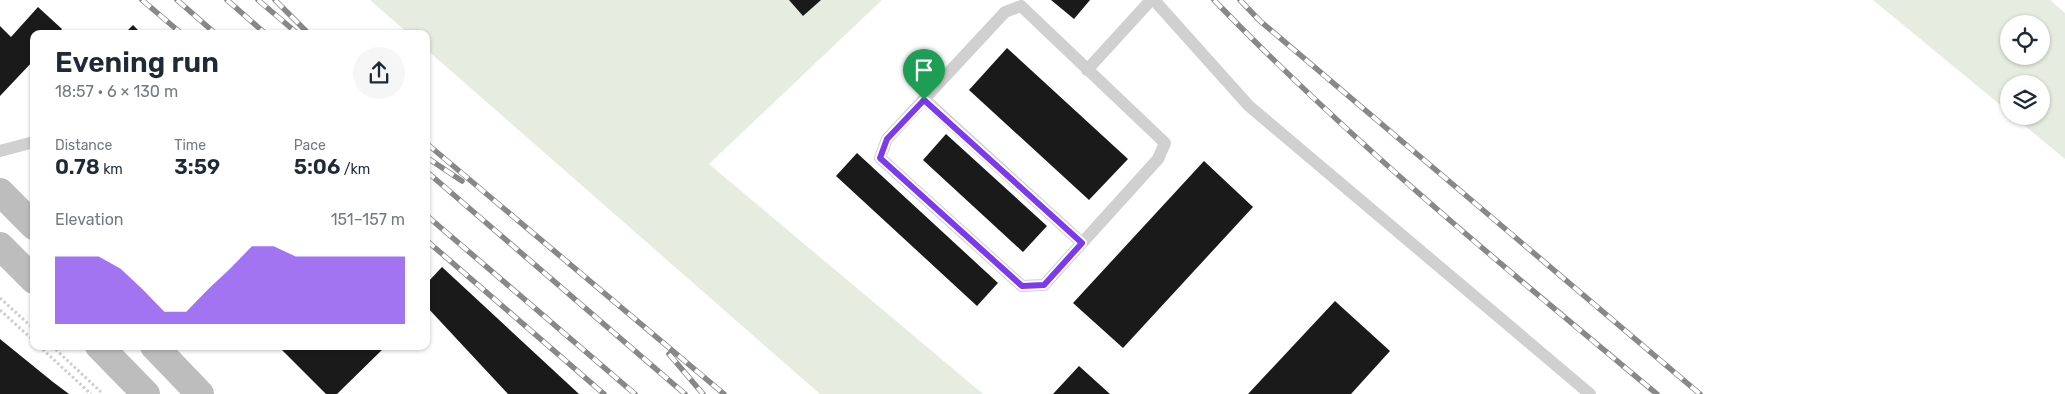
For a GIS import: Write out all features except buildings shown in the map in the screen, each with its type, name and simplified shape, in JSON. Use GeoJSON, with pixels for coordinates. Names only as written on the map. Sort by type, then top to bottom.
{"type":"FeatureCollection","features":[{"type":"Feature","properties":{"kind":"main road"},"geometry":{"type":"LineString","coordinates":[[0,192],[30,222]]}},
{"type":"Feature","properties":{"kind":"main road"},"geometry":{"type":"LineString","coordinates":[[0,246],[30,276]]}},
{"type":"Feature","properties":{"kind":"main road"},"geometry":{"type":"LineString","coordinates":[[103,350],[146,394]]}},
{"type":"Feature","properties":{"kind":"main road"},"geometry":{"type":"LineString","coordinates":[[158,350],[200,394]]}},
{"type":"Feature","properties":{"kind":"lane"},"geometry":{"type":"LineString","coordinates":[[1088,70],[1152,0],[1249,106],[1590,394]]}},
{"type":"Feature","properties":{"kind":"lane"},"geometry":{"type":"LineString","coordinates":[[1021,6],[1088,70],[1165,143],[1158,159],[1044,285],[1022,286],[880,158],[887,139],[1005,12],[1021,6]]}},
{"type":"Feature","properties":{"kind":"lane"},"geometry":{"type":"LineString","coordinates":[[924,100],[1082,243]]}},
{"type":"Feature","properties":{"kind":"lane"},"geometry":{"type":"LineString","coordinates":[[0,151],[30,143]]}},
{"type":"Feature","properties":{"kind":"path"},"geometry":{"type":"LineString","coordinates":[[0,298],[30,325]]}},
{"type":"Feature","properties":{"kind":"path"},"geometry":{"type":"LineString","coordinates":[[0,310],[30,337]]}},
{"type":"Feature","properties":{"kind":"path"},"geometry":{"type":"LineString","coordinates":[[43,350],[91,394]]}},
{"type":"Feature","properties":{"kind":"path"},"geometry":{"type":"LineString","coordinates":[[56,350],[103,394]]}},
{"type":"Feature","properties":{"kind":"shaded area"},"geometry":{"type":"Polygon","coordinates":[[[370,0],[882,0],[709,164],[983,394],[820,394],[430,53],[430,30],[404,30],[370,0]]]}},
{"type":"Feature","properties":{"kind":"shaded area"},"geometry":{"type":"Polygon","coordinates":[[[1873,0],[2050,0],[2065,13],[2065,159],[2024,125],[2050,125],[2050,75],[2000,75],[2000,105],[1873,0]]]}},
{"type":"Feature","properties":{"kind":"railway"},"geometry":{"type":"LineString","coordinates":[[142,0],[177,30]]}},
{"type":"Feature","properties":{"kind":"railway"},"geometry":{"type":"LineString","coordinates":[[177,0],[211,30]]}},
{"type":"Feature","properties":{"kind":"railway"},"geometry":{"type":"LineString","coordinates":[[227,0],[261,30]]}},
{"type":"Feature","properties":{"kind":"railway"},"geometry":{"type":"LineString","coordinates":[[258,0],[293,30]]}},
{"type":"Feature","properties":{"kind":"railway"},"geometry":{"type":"LineString","coordinates":[[275,0],[305,30]]}},
{"type":"Feature","properties":{"kind":"railway"},"geometry":{"type":"LineString","coordinates":[[1214,0],[1266,53],[1374,154],[1486,251],[1657,394]]}},
{"type":"Feature","properties":{"kind":"railway"},"geometry":{"type":"LineString","coordinates":[[1240,0],[1260,21],[1700,394]]}},
{"type":"Feature","properties":{"kind":"railway"},"geometry":{"type":"LineString","coordinates":[[430,146],[724,394]]}},
{"type":"Feature","properties":{"kind":"railway"},"geometry":{"type":"LineString","coordinates":[[430,160],[462,181]]}},
{"type":"Feature","properties":{"kind":"railway"},"geometry":{"type":"LineString","coordinates":[[430,174],[685,394]]}},
{"type":"Feature","properties":{"kind":"railway"},"geometry":{"type":"LineString","coordinates":[[430,218],[635,394]]}},
{"type":"Feature","properties":{"kind":"railway"},"geometry":{"type":"LineString","coordinates":[[430,243],[604,394]]}},
{"type":"Feature","properties":{"kind":"railway"},"geometry":{"type":"LineString","coordinates":[[669,354],[703,394]]}},
{"type":"Feature","properties":{"kind":"route"},"geometry":{"type":"LineString","coordinates":[[924,100],[1082,243],[1044,285],[1022,286],[880,158],[887,139],[924,100]]}}]}
